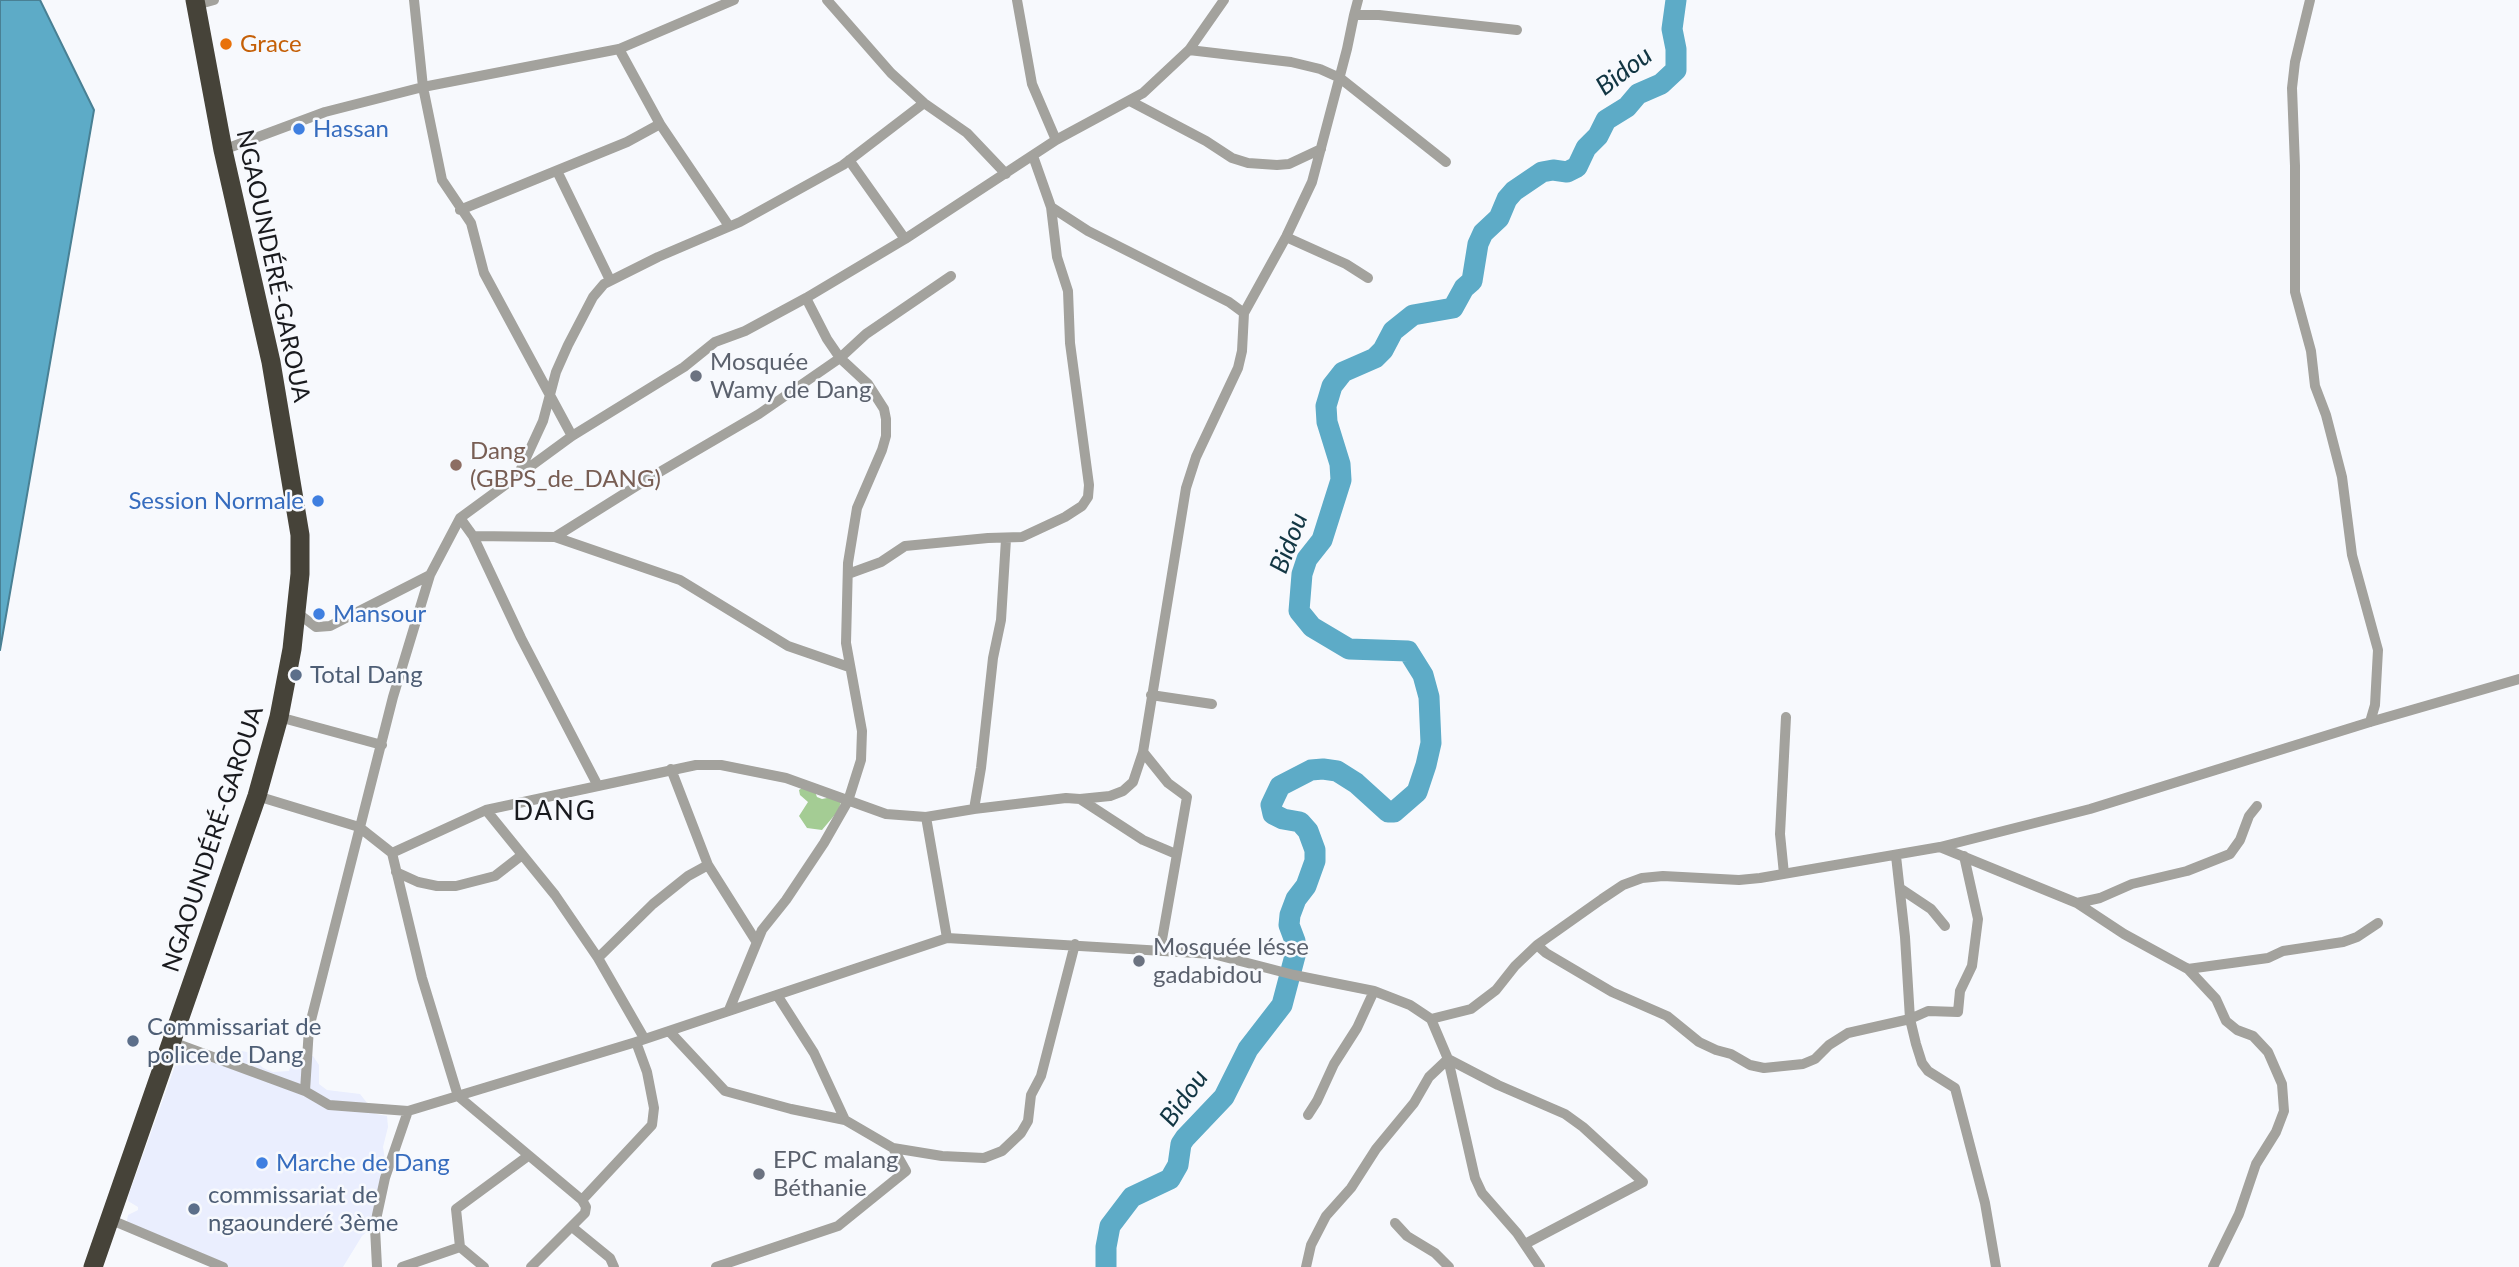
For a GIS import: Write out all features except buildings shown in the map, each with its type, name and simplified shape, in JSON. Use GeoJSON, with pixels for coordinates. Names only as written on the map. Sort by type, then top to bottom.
{"type":"FeatureCollection","features":[{"type":"Feature","properties":{"kind":"highway","name":"NGAOUNDÉRÉ-GAROUA"},"geometry":{"type":"LineString","coordinates":[[93,1267],[257,796],[279,717],[292,649],[300,574],[300,536],[271,362],[223,150],[202,2]]}},
{"type":"Feature","properties":{"kind":"street"},"geometry":{"type":"LineString","coordinates":[[414,0],[423,87],[442,180],[471,223],[484,273],[572,436]]}},
{"type":"Feature","properties":{"kind":"street"},"geometry":{"type":"LineString","coordinates":[[223,150],[325,112],[423,87],[619,49],[734,0]]}},
{"type":"Feature","properties":{"kind":"street"},"geometry":{"type":"LineString","coordinates":[[827,0],[891,73],[924,103],[967,133],[1006,174]]}},
{"type":"Feature","properties":{"kind":"street"},"geometry":{"type":"LineString","coordinates":[[1017,0],[1032,84],[1056,140]]}},
{"type":"Feature","properties":{"kind":"street"},"geometry":{"type":"LineString","coordinates":[[305,1091],[309,1028],[393,697],[430,575],[460,518],[572,436],[684,367],[715,342],[745,331],[806,298],[905,239],[1056,140],[1130,101],[1158,80],[1189,50],[1224,0]]}},
{"type":"Feature","properties":{"kind":"street"},"geometry":{"type":"LineString","coordinates":[[392,853],[486,810],[696,765],[721,765],[752,770],[786,778],[886,814],[926,817],[1066,798],[1110,796],[1128,788],[1133,782],[1143,752],[1186,488],[1196,457],[1238,368],[1242,351],[1244,313],[1286,237],[1312,182],[1358,0]]}},
{"type":"Feature","properties":{"kind":"street"},"geometry":{"type":"LineString","coordinates":[[2310,0],[2295,62],[2292,88],[2295,292],[2311,351],[2315,386],[2326,415],[2342,477],[2352,555],[2378,650],[2375,705],[2370,722]]}},
{"type":"Feature","properties":{"kind":"street"},"geometry":{"type":"LineString","coordinates":[[1354,15],[1367,14],[1517,30]]}},
{"type":"Feature","properties":{"kind":"street"},"geometry":{"type":"LineString","coordinates":[[619,49],[660,124],[729,226]]}},
{"type":"Feature","properties":{"kind":"street"},"geometry":{"type":"LineString","coordinates":[[1189,50],[1292,62],[1320,69],[1340,78],[1446,162]]}},
{"type":"Feature","properties":{"kind":"street"},"geometry":{"type":"LineString","coordinates":[[1130,101],[1206,141],[1232,158],[1248,163],[1289,164],[1321,149]]}},
{"type":"Feature","properties":{"kind":"street"},"geometry":{"type":"LineString","coordinates":[[517,477],[537,438],[556,372],[593,297],[610,280],[729,226],[849,160],[924,103]]}},
{"type":"Feature","properties":{"kind":"street"},"geometry":{"type":"LineString","coordinates":[[460,210],[627,142],[660,124]]}},
{"type":"Feature","properties":{"kind":"street"},"geometry":{"type":"LineString","coordinates":[[848,574],[881,562],[905,546],[988,538],[1019,538],[1042,529],[1082,506],[1088,497],[1070,343],[1068,291],[1057,257],[1051,207],[1033,156]]}},
{"type":"Feature","properties":{"kind":"street"},"geometry":{"type":"LineString","coordinates":[[849,160],[905,239]]}},
{"type":"Feature","properties":{"kind":"street"},"geometry":{"type":"LineString","coordinates":[[557,171],[610,280]]}},
{"type":"Feature","properties":{"kind":"street"},"geometry":{"type":"LineString","coordinates":[[1051,207],[1088,232],[1229,302],[1244,313]]}},
{"type":"Feature","properties":{"kind":"street"},"geometry":{"type":"LineString","coordinates":[[1286,237],[1346,264],[1368,278]]}},
{"type":"Feature","properties":{"kind":"street"},"geometry":{"type":"LineString","coordinates":[[555,537],[759,414],[840,358],[866,334],[951,276]]}},
{"type":"Feature","properties":{"kind":"street"},"geometry":{"type":"LineString","coordinates":[[729,1010],[755,941],[814,858],[848,801],[861,760],[862,731],[849,667],[846,632],[848,574],[852,528],[857,508],[882,450],[886,436],[886,419],[884,409],[868,384],[840,358],[827,339],[806,298]]}},
{"type":"Feature","properties":{"kind":"street"},"geometry":{"type":"LineString","coordinates":[[460,518],[472,536],[521,638],[598,786]]}},
{"type":"Feature","properties":{"kind":"street"},"geometry":{"type":"LineString","coordinates":[[472,536],[555,537],[680,580],[788,646],[849,667]]}},
{"type":"Feature","properties":{"kind":"street"},"geometry":{"type":"LineString","coordinates":[[974,809],[993,658],[1001,620],[1006,539]]}},
{"type":"Feature","properties":{"kind":"street"},"geometry":{"type":"LineString","coordinates":[[296,612],[316,627],[330,626],[430,575]]}},
{"type":"Feature","properties":{"kind":"street"},"geometry":{"type":"LineString","coordinates":[[1431,1019],[1471,1010],[1496,990],[1515,966],[1537,945],[1602,898],[1642,878],[1663,876],[1739,880],[1940,847],[2090,809],[2519,679]]}},
{"type":"Feature","properties":{"kind":"street"},"geometry":{"type":"LineString","coordinates":[[1151,695],[1212,704]]}},
{"type":"Feature","properties":{"kind":"street"},"geometry":{"type":"LineString","coordinates":[[1784,874],[1780,834],[1786,716]]}},
{"type":"Feature","properties":{"kind":"street"},"geometry":{"type":"LineString","coordinates":[[279,717],[382,745]]}},
{"type":"Feature","properties":{"kind":"street"},"geometry":{"type":"LineString","coordinates":[[1143,752],[1168,783],[1186,797],[1160,951]]}},
{"type":"Feature","properties":{"kind":"street"},"geometry":{"type":"LineString","coordinates":[[671,769],[708,865],[755,941]]}},
{"type":"Feature","properties":{"kind":"street"},"geometry":{"type":"LineString","coordinates":[[257,796],[359,827],[392,853],[422,978],[458,1096],[582,1200],[586,1207],[585,1213],[531,1267]]}},
{"type":"Feature","properties":{"kind":"street"},"geometry":{"type":"LineString","coordinates":[[1080,799],[1143,840],[1175,855]]}},
{"type":"Feature","properties":{"kind":"street"},"geometry":{"type":"LineString","coordinates":[[2077,903],[2100,898],[2132,884],[2187,871],[2231,854],[2240,840],[2249,816],[2257,806]]}},
{"type":"Feature","properties":{"kind":"street"},"geometry":{"type":"LineString","coordinates":[[486,810],[555,895],[598,958],[640,1040],[654,1108],[652,1125],[582,1200]]}},
{"type":"Feature","properties":{"kind":"street"},"geometry":{"type":"LineString","coordinates":[[926,817],[947,938]]}},
{"type":"Feature","properties":{"kind":"street"},"geometry":{"type":"LineString","coordinates":[[1940,847],[2077,903],[2124,934],[2188,969],[2216,999],[2226,1021],[2237,1030],[2253,1036],[2268,1052],[2282,1084],[2284,1098],[2280,1122],[2256,1164],[2239,1214],[2213,1267]]}},
{"type":"Feature","properties":{"kind":"street"},"geometry":{"type":"LineString","coordinates":[[396,872],[418,882],[456,887],[495,876],[522,855]]}},
{"type":"Feature","properties":{"kind":"street"},"geometry":{"type":"LineString","coordinates":[[1896,856],[1901,889],[1910,1019],[1922,1063],[1928,1071],[1955,1088],[1985,1203],[1996,1267]]}},
{"type":"Feature","properties":{"kind":"street"},"geometry":{"type":"LineString","coordinates":[[1537,945],[1612,992],[1667,1016],[1699,1042],[1716,1050],[1758,1067],[1803,1065],[1848,1033],[1910,1019],[1928,1011],[1955,1012],[1959,1009],[1960,991],[1972,966],[1978,919],[1964,856]]}},
{"type":"Feature","properties":{"kind":"street"},"geometry":{"type":"LineString","coordinates":[[598,958],[653,904],[681,881],[708,865]]}},
{"type":"Feature","properties":{"kind":"street"},"geometry":{"type":"LineString","coordinates":[[1901,889],[1931,909],[1945,926]]}},
{"type":"Feature","properties":{"kind":"street"},"geometry":{"type":"LineString","coordinates":[[2188,969],[2268,958],[2283,951],[2343,942],[2357,937],[2378,923]]}},
{"type":"Feature","properties":{"kind":"street"},"geometry":{"type":"LineString","coordinates":[[172,1042],[305,1091],[329,1105],[408,1111],[669,1031],[947,938],[1213,954],[1294,975],[1374,991],[1410,1005],[1431,1019],[1448,1059],[1475,1178],[1482,1193],[1541,1267]]}},
{"type":"Feature","properties":{"kind":"street"},"geometry":{"type":"LineString","coordinates":[[669,1031],[725,1091],[845,1120],[893,1148],[942,1156],[984,1158],[1002,1151],[1021,1133],[1028,1121],[1030,1099],[1041,1076],[1075,944]]}},
{"type":"Feature","properties":{"kind":"street"},"geometry":{"type":"LineString","coordinates":[[1308,1115],[1334,1064],[1357,1028],[1374,991]]}},
{"type":"Feature","properties":{"kind":"street"},"geometry":{"type":"LineString","coordinates":[[777,995],[814,1053],[845,1120]]}},
{"type":"Feature","properties":{"kind":"street"},"geometry":{"type":"LineString","coordinates":[[1448,1059],[1564,1114],[1583,1127],[1643,1182],[1525,1244]]}},
{"type":"Feature","properties":{"kind":"street"},"geometry":{"type":"LineString","coordinates":[[1306,1267],[1311,1245],[1326,1216],[1351,1188],[1429,1077],[1448,1059]]}},
{"type":"Feature","properties":{"kind":"street"},"geometry":{"type":"LineString","coordinates":[[377,1267],[377,1215],[385,1178],[408,1111]]}},
{"type":"Feature","properties":{"kind":"street"},"geometry":{"type":"LineString","coordinates":[[716,1267],[838,1226],[906,1171],[893,1148]]}},
{"type":"Feature","properties":{"kind":"street"},"geometry":{"type":"LineString","coordinates":[[484,1267],[460,1247],[455,1213],[458,1205],[528,1156]]}},
{"type":"Feature","properties":{"kind":"street"},"geometry":{"type":"LineString","coordinates":[[109,1219],[223,1267]]}},
{"type":"Feature","properties":{"kind":"street"},"geometry":{"type":"LineString","coordinates":[[1395,1223],[1407,1236],[1435,1253],[1450,1267]]}},
{"type":"Feature","properties":{"kind":"street"},"geometry":{"type":"LineString","coordinates":[[572,1227],[610,1258],[614,1267]]}},
{"type":"Feature","properties":{"kind":"street"},"geometry":{"type":"LineString","coordinates":[[402,1267],[460,1247]]}},
{"type":"Feature","properties":{"kind":"shaded area","name":"Marche de Dang"},"geometry":{"type":"Polygon","coordinates":[[[236,1050],[247,1052],[263,1068],[273,1072],[289,1071],[291,1063],[313,1056],[319,1065],[319,1084],[327,1090],[360,1094],[376,1114],[387,1116],[388,1127],[383,1147],[388,1179],[370,1229],[362,1236],[343,1267],[218,1267],[126,1226],[128,1215],[138,1210],[138,1207],[128,1201],[129,1194],[182,1053],[193,1051],[224,1054],[236,1050]]]}},
{"type":"Feature","properties":{"kind":"green space"},"geometry":{"type":"Polygon","coordinates":[[[805,786],[815,792],[817,797],[832,797],[841,802],[838,811],[822,830],[807,828],[799,816],[808,802],[800,795],[799,790],[805,786]]]}},
{"type":"Feature","properties":{"kind":"water"},"geometry":{"type":"Polygon","coordinates":[[[0,0],[40,0],[94,110],[0,650],[0,0]]]}},
{"type":"Feature","properties":{"kind":"waterway","name":"Bidou"},"geometry":{"type":"LineString","coordinates":[[1106,1267],[1110,1226],[1132,1197],[1170,1179],[1178,1165],[1181,1144],[1224,1097],[1248,1049],[1282,1005],[1296,952],[1289,925],[1290,915],[1296,899],[1306,886],[1315,861],[1315,850],[1308,831],[1300,822],[1273,814],[1271,805],[1280,786],[1311,770],[1337,771],[1356,783],[1388,812],[1394,812],[1417,792],[1426,765],[1431,743],[1429,697],[1423,675],[1408,651],[1349,649],[1312,627],[1299,611],[1302,574],[1307,559],[1322,540],[1341,480],[1340,464],[1327,422],[1326,406],[1332,386],[1343,372],[1375,358],[1383,350],[1393,331],[1413,315],[1453,308],[1464,288],[1472,281],[1478,244],[1483,233],[1499,218],[1507,199],[1514,191],[1542,172],[1567,172],[1577,167],[1586,148],[1598,136],[1606,120],[1627,107],[1638,94],[1661,84],[1676,70],[1672,29],[1676,0]]}},
{"type":"Feature","properties":{"kind":"place","name":"Grace"},"geometry":{"type":"Point","coordinates":[226,44]}},
{"type":"Feature","properties":{"kind":"place","name":"Hassan"},"geometry":{"type":"Point","coordinates":[299,129]}},
{"type":"Feature","properties":{"kind":"place","name":"Mosquée Wamy de Dang"},"geometry":{"type":"Point","coordinates":[696,376]}},
{"type":"Feature","properties":{"kind":"place","name":"Dang (GBPS_de_DANG)"},"geometry":{"type":"Point","coordinates":[456,465]}},
{"type":"Feature","properties":{"kind":"place","name":"Session Normale"},"geometry":{"type":"Point","coordinates":[318,501]}},
{"type":"Feature","properties":{"kind":"place","name":"Mansour"},"geometry":{"type":"Point","coordinates":[319,614]}},
{"type":"Feature","properties":{"kind":"place","name":"Total Dang"},"geometry":{"type":"Point","coordinates":[296,675]}},
{"type":"Feature","properties":{"kind":"place","name":"Mosquée lésse gadabidou"},"geometry":{"type":"Point","coordinates":[1139,961]}},
{"type":"Feature","properties":{"kind":"place","name":"Commissariat de police de Dang"},"geometry":{"type":"Point","coordinates":[133,1041]}},
{"type":"Feature","properties":{"kind":"place","name":"Marche de Dang"},"geometry":{"type":"Point","coordinates":[262,1163]}},
{"type":"Feature","properties":{"kind":"place","name":"EPC malang Béthanie"},"geometry":{"type":"Point","coordinates":[759,1174]}},
{"type":"Feature","properties":{"kind":"place","name":"commissariat de ngaounderé 3ème"},"geometry":{"type":"Point","coordinates":[194,1209]}},
{"type":"Feature","properties":{"kind":"district","name":"DANG"},"geometry":{"type":"Point","coordinates":[555,812]}}]}
